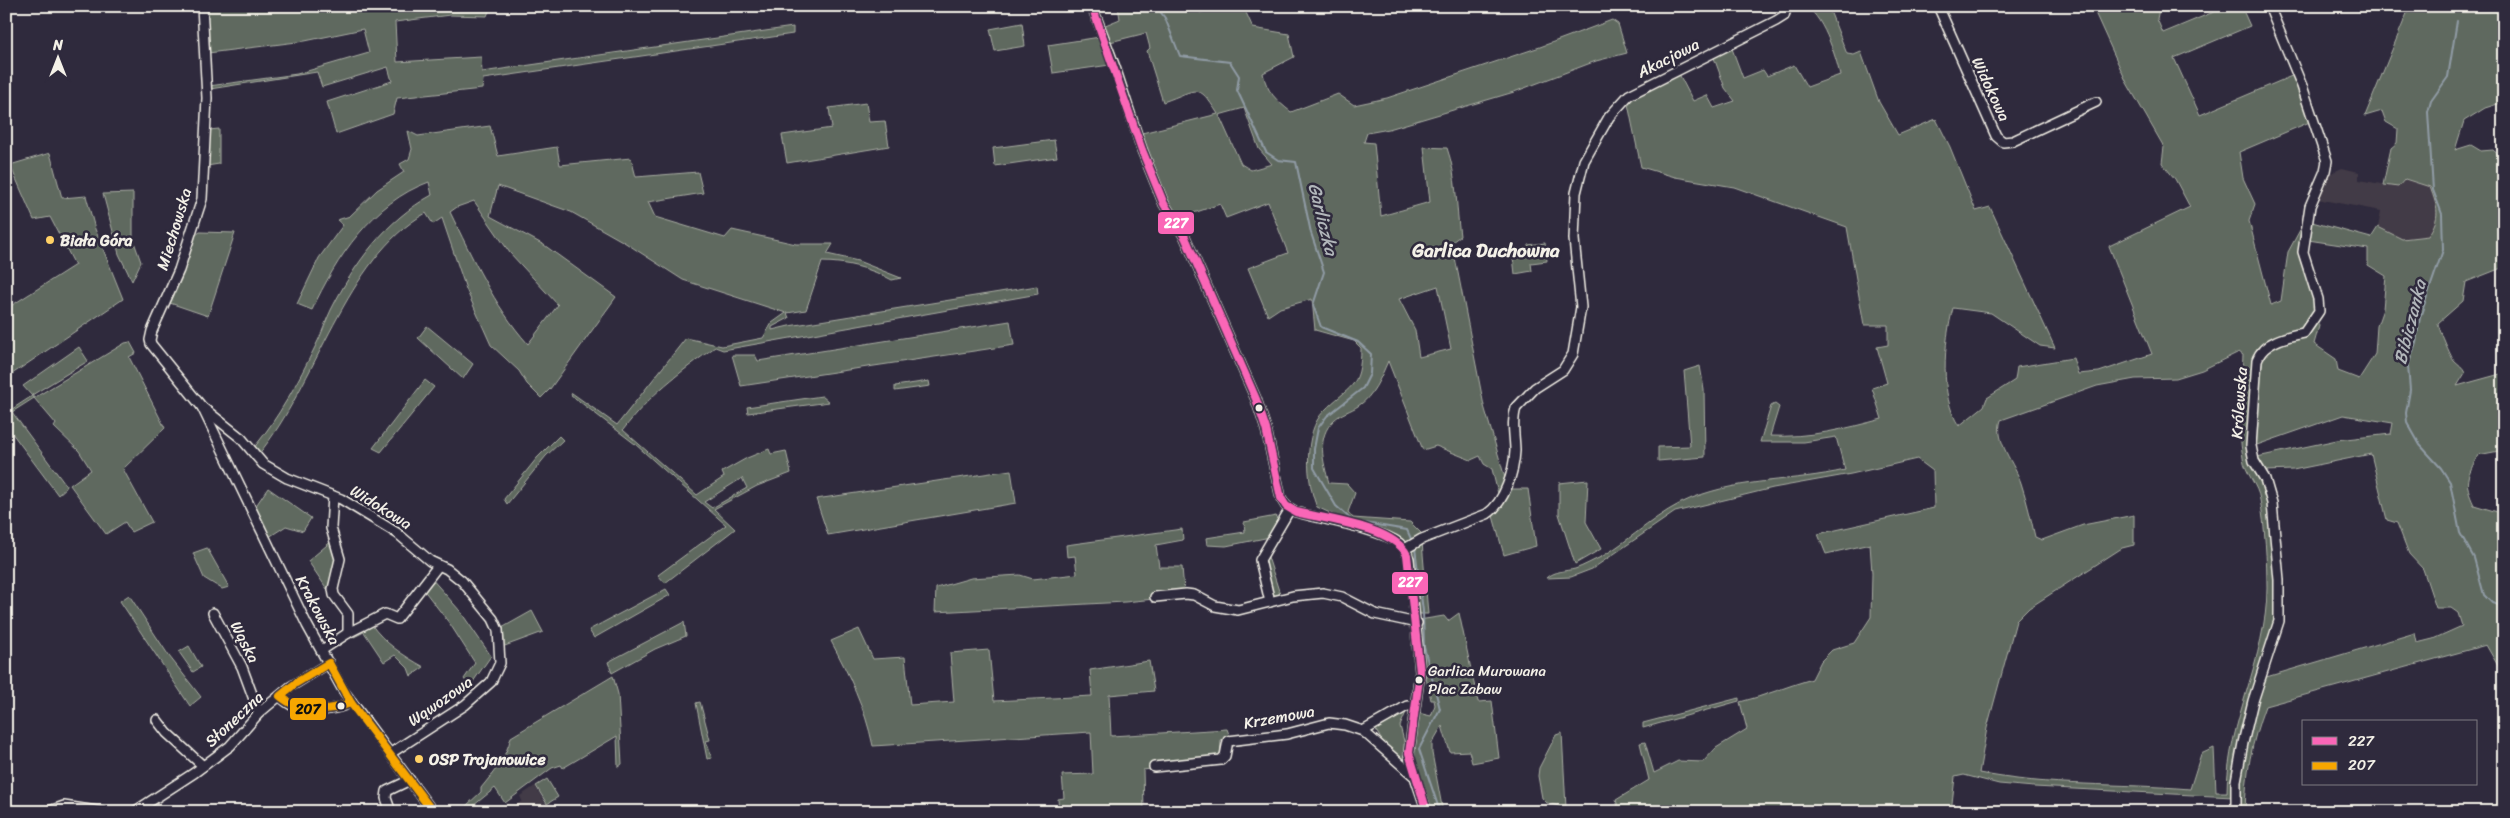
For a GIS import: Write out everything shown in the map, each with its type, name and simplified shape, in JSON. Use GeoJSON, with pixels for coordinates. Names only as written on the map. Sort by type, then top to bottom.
{"type":"FeatureCollection","features":[{"type":"Feature","properties":{"kind":"street","name":"Miechowska"},"geometry":{"type":"LineString","coordinates":[[202,6],[208,98],[202,200],[179,270],[150,340],[202,407]]}},
{"type":"Feature","properties":{"kind":"street"},"geometry":{"type":"LineString","coordinates":[[1092,6],[1115,67],[1142,150],[1164,204],[1185,237],[1256,399],[1266,429],[1281,498],[1290,509],[1386,536],[1411,546],[1410,560],[1419,618],[1420,672],[1409,752],[1415,777],[1428,812]]}},
{"type":"Feature","properties":{"kind":"street","name":"Akacjowa"},"geometry":{"type":"LineString","coordinates":[[1411,546],[1487,514],[1495,508],[1504,492],[1513,465],[1516,408],[1536,388],[1563,370],[1572,357],[1580,316],[1574,214],[1576,193],[1583,163],[1610,117],[1626,96],[1776,21],[1784,16],[1787,6]]}},
{"type":"Feature","properties":{"kind":"street","name":"Widokowa"},"geometry":{"type":"LineString","coordinates":[[1938,6],[1996,136],[2003,142],[2013,141],[2096,102]]}},
{"type":"Feature","properties":{"kind":"street","name":"Królewska"},"geometry":{"type":"LineString","coordinates":[[2236,812],[2236,781],[2243,744],[2253,702],[2279,621],[2279,580],[2272,503],[2265,479],[2254,461],[2251,446],[2257,360],[2260,353],[2269,345],[2291,335],[2304,333],[2319,311],[2318,299],[2303,252],[2310,206],[2325,172],[2327,161],[2302,86],[2269,6]]}},
{"type":"Feature","properties":{"kind":"street","name":"Widokowa"},"geometry":{"type":"LineString","coordinates":[[202,407],[241,438],[252,453],[276,473],[353,505],[397,533],[418,552],[438,566],[447,569],[462,580],[493,619],[498,630],[500,667]]}},
{"type":"Feature","properties":{"kind":"street","name":"Krakowska"},"geometry":{"type":"LineString","coordinates":[[202,407],[235,480],[268,541],[307,625],[328,662],[352,703],[433,812]]}},
{"type":"Feature","properties":{"kind":"street"},"geometry":{"type":"LineString","coordinates":[[333,496],[331,528],[340,559],[333,589],[334,595],[348,614],[348,633]]}},
{"type":"Feature","properties":{"kind":"street"},"geometry":{"type":"LineString","coordinates":[[1270,602],[1260,560],[1290,509]]}},
{"type":"Feature","properties":{"kind":"street"},"geometry":{"type":"LineString","coordinates":[[322,650],[348,633],[385,614],[397,619],[438,566]]}},
{"type":"Feature","properties":{"kind":"street"},"geometry":{"type":"LineString","coordinates":[[1155,597],[1194,595],[1215,606],[1233,610],[1254,607],[1293,596],[1323,593],[1342,597],[1375,614],[1419,618]]}},
{"type":"Feature","properties":{"kind":"street","name":"Wąska"},"geometry":{"type":"LineString","coordinates":[[213,613],[242,667],[259,713]]}},
{"type":"Feature","properties":{"kind":"street","name":"Słoneczna"},"geometry":{"type":"LineString","coordinates":[[134,812],[145,809],[230,746],[259,713],[296,683],[328,662]]}},
{"type":"Feature","properties":{"kind":"street","name":"Wąwozowa"},"geometry":{"type":"LineString","coordinates":[[391,753],[465,705],[491,682],[500,667]]}},
{"type":"Feature","properties":{"kind":"street"},"geometry":{"type":"LineString","coordinates":[[280,696],[284,700],[309,711],[328,710],[352,703]]}},
{"type":"Feature","properties":{"kind":"street"},"geometry":{"type":"LineString","coordinates":[[1363,731],[1373,723],[1408,706],[1415,706]]}},
{"type":"Feature","properties":{"kind":"street"},"geometry":{"type":"LineString","coordinates":[[157,720],[167,733],[203,766]]}},
{"type":"Feature","properties":{"kind":"street","name":"Krzemowa"},"geometry":{"type":"LineString","coordinates":[[1154,767],[1221,760],[1225,756],[1228,740],[1287,734],[1329,723],[1363,731],[1415,777]]}},
{"type":"Feature","properties":{"kind":"street"},"geometry":{"type":"LineString","coordinates":[[391,812],[386,798],[387,791],[410,780]]}},
{"type":"Feature","properties":{"kind":"street"},"geometry":{"type":"LineString","coordinates":[[47,812],[64,806],[103,812]]}},
{"type":"Feature","properties":{"kind":"shaded area"},"geometry":{"type":"Polygon","coordinates":[[[2342,168],[2359,172],[2359,180],[2398,187],[2405,179],[2431,187],[2437,206],[2437,221],[2428,236],[2401,239],[2378,227],[2381,211],[2317,199],[2329,174],[2342,168]]]}},
{"type":"Feature","properties":{"kind":"shaded area"},"geometry":{"type":"Polygon","coordinates":[[[535,786],[548,808],[542,812],[506,812],[522,801],[520,796],[535,786]]]}},
{"type":"Feature","properties":{"kind":"green space"},"geometry":{"type":"Polygon","coordinates":[[[204,6],[491,6],[487,16],[450,15],[395,22],[397,62],[481,57],[482,72],[793,27],[793,34],[483,79],[482,89],[397,98],[393,114],[336,134],[327,102],[392,81],[388,67],[322,87],[317,72],[210,89],[209,86],[297,74],[369,53],[363,29],[305,41],[208,53],[204,6]]]}},
{"type":"Feature","properties":{"kind":"green space"},"geometry":{"type":"Polygon","coordinates":[[[1118,6],[1197,6],[1200,13],[1220,6],[1243,6],[1253,28],[1289,34],[1294,57],[1263,73],[1264,79],[1273,95],[1291,112],[1338,94],[1354,105],[1387,98],[1540,47],[1612,20],[1618,24],[1627,53],[1596,61],[1514,92],[1389,129],[1367,133],[1364,142],[1374,143],[1381,216],[1430,202],[1424,147],[1447,148],[1454,181],[1460,236],[1452,242],[1484,406],[1505,478],[1499,498],[1492,469],[1484,464],[1480,456],[1471,460],[1436,446],[1423,450],[1388,361],[1376,386],[1368,397],[1358,406],[1334,420],[1328,427],[1323,442],[1323,458],[1329,483],[1347,484],[1355,493],[1348,512],[1353,518],[1410,522],[1424,536],[1408,544],[1389,533],[1343,519],[1317,507],[1310,484],[1309,471],[1312,431],[1324,411],[1347,391],[1356,380],[1359,372],[1361,348],[1354,341],[1315,330],[1312,299],[1280,308],[1268,316],[1248,268],[1288,253],[1268,202],[1226,218],[1220,204],[1179,218],[1165,194],[1142,133],[1218,114],[1205,97],[1196,91],[1163,102],[1147,51],[1150,48],[1146,33],[1110,42],[1103,26],[1120,19],[1118,6]],[[1244,108],[1219,115],[1241,164],[1251,170],[1272,164],[1259,149],[1244,108]],[[1438,286],[1399,299],[1415,330],[1419,357],[1451,349],[1438,286]]]}},
{"type":"Feature","properties":{"kind":"green space"},"geometry":{"type":"Polygon","coordinates":[[[1803,6],[1838,6],[1830,11],[1847,54],[1854,55],[1861,52],[1879,102],[1898,135],[1936,119],[1950,147],[1976,211],[1990,207],[2055,348],[2040,346],[1991,313],[1953,308],[1947,337],[1945,368],[1948,400],[1959,426],[1984,406],[1987,398],[2015,380],[2017,367],[2073,358],[2078,374],[2099,372],[2152,354],[2109,246],[2190,207],[2175,179],[2162,163],[2164,147],[2127,83],[2092,6],[2156,6],[2159,9],[2157,19],[2163,33],[2228,6],[2241,6],[2250,26],[2174,58],[2200,115],[2294,75],[2312,121],[2239,152],[2243,178],[2255,204],[2249,221],[2271,305],[2281,301],[2288,252],[2300,230],[2303,231],[2316,299],[2310,319],[2303,326],[2286,338],[2257,351],[2249,452],[2265,488],[2268,503],[2276,589],[2275,619],[2233,797],[2034,787],[1999,784],[1964,775],[1955,777],[1951,812],[1653,812],[1652,807],[1619,810],[1616,800],[1649,780],[1640,743],[1645,742],[1654,773],[1678,761],[1703,762],[1716,748],[1747,729],[1740,702],[1812,679],[1821,661],[1832,650],[1854,643],[1871,617],[1872,573],[1870,544],[1826,554],[1818,534],[1934,508],[1933,471],[1917,459],[1851,474],[1773,488],[1675,512],[1592,569],[1571,577],[1547,578],[1557,573],[1578,568],[1603,556],[1657,517],[1692,498],[1730,487],[1845,470],[1836,437],[1804,442],[1760,442],[1771,406],[1775,404],[1779,407],[1770,436],[1813,434],[1882,419],[1872,388],[1887,383],[1877,347],[1888,345],[1888,325],[1864,325],[1847,227],[1734,187],[1675,177],[1641,167],[1627,99],[1678,72],[1693,101],[1707,95],[1714,108],[1735,101],[1725,88],[1713,55],[1731,46],[1743,78],[1763,70],[1767,76],[1794,65],[1807,87],[1840,75],[1822,25],[1810,10],[1803,6]],[[2239,352],[2202,370],[2176,378],[2135,379],[2097,386],[2001,420],[2000,436],[2021,483],[2035,537],[2042,540],[2083,525],[2134,515],[2134,545],[2122,548],[2029,608],[2016,621],[1987,728],[1979,773],[2031,781],[2190,789],[2201,754],[2214,748],[2216,792],[2227,792],[2233,740],[2261,640],[2267,588],[2267,567],[2260,500],[2257,489],[2244,463],[2241,446],[2240,420],[2243,355],[2239,352]]]}},
{"type":"Feature","properties":{"kind":"green space"},"geometry":{"type":"Polygon","coordinates":[[[2410,6],[2504,6],[2504,102],[2485,108],[2464,121],[2455,150],[2471,145],[2481,151],[2493,150],[2500,156],[2504,155],[2504,193],[2501,203],[2504,212],[2504,267],[2466,282],[2463,301],[2438,323],[2452,358],[2465,373],[2457,386],[2504,373],[2504,450],[2478,455],[2469,474],[2468,491],[2474,505],[2504,514],[2504,676],[2486,645],[2265,706],[2250,758],[2245,812],[2238,812],[2239,778],[2242,761],[2263,678],[2415,633],[2417,643],[2433,639],[2462,626],[2458,613],[2451,608],[2436,608],[2423,569],[2409,554],[2397,523],[2387,520],[2371,454],[2293,470],[2264,471],[2257,457],[2337,440],[2391,434],[2393,423],[2343,415],[2254,446],[2261,355],[2271,346],[2291,337],[2316,319],[2319,326],[2314,344],[2336,359],[2338,371],[2359,379],[2375,354],[2377,326],[2383,309],[2386,276],[2368,265],[2368,249],[2308,240],[2312,222],[2371,238],[2378,227],[2402,239],[2428,236],[2435,223],[2437,212],[2430,187],[2405,179],[2398,187],[2383,185],[2391,148],[2397,143],[2398,129],[2386,122],[2382,111],[2365,116],[2410,6]]]}},
{"type":"Feature","properties":{"kind":"green space"},"geometry":{"type":"Polygon","coordinates":[[[1022,23],[1025,46],[995,51],[990,29],[1022,23]]]}},
{"type":"Feature","properties":{"kind":"green space"},"geometry":{"type":"Polygon","coordinates":[[[1100,37],[1110,65],[1053,73],[1048,45],[1100,37]]]}},
{"type":"Feature","properties":{"kind":"green space"},"geometry":{"type":"Polygon","coordinates":[[[866,103],[869,122],[885,121],[889,146],[787,163],[782,135],[832,128],[829,108],[866,103]]]}},
{"type":"Feature","properties":{"kind":"green space"},"geometry":{"type":"Polygon","coordinates":[[[490,126],[498,156],[557,147],[560,165],[631,158],[636,177],[698,172],[703,193],[648,202],[655,217],[725,238],[732,230],[796,244],[833,244],[827,254],[858,261],[901,278],[892,280],[858,266],[822,262],[806,310],[787,313],[789,318],[772,327],[772,330],[1037,286],[1038,294],[723,350],[715,347],[677,375],[644,405],[623,430],[697,495],[724,477],[722,472],[747,458],[769,449],[771,454],[786,451],[791,473],[757,486],[714,509],[735,529],[665,583],[658,575],[726,525],[635,444],[571,395],[572,393],[617,425],[686,338],[722,346],[763,338],[772,323],[786,313],[683,280],[624,242],[571,212],[498,186],[490,216],[544,245],[616,297],[550,389],[541,398],[527,384],[519,371],[491,345],[466,289],[442,218],[433,224],[426,213],[398,233],[374,260],[334,324],[298,394],[279,426],[258,455],[253,449],[280,412],[295,386],[318,341],[331,310],[361,260],[386,230],[400,217],[432,195],[429,182],[409,191],[390,203],[358,234],[333,271],[312,310],[297,304],[319,258],[343,225],[337,220],[350,216],[377,190],[404,172],[400,164],[409,159],[412,149],[408,131],[418,136],[490,126]],[[474,201],[457,207],[450,212],[475,264],[494,297],[528,344],[558,305],[510,253],[474,201]],[[742,478],[704,502],[712,508],[747,488],[742,478]]]}},
{"type":"Feature","properties":{"kind":"green space"},"geometry":{"type":"Polygon","coordinates":[[[219,129],[219,164],[207,166],[209,130],[219,129]]]}},
{"type":"Feature","properties":{"kind":"green space"},"geometry":{"type":"Polygon","coordinates":[[[1054,140],[1057,157],[995,166],[993,148],[1054,140]]]}},
{"type":"Feature","properties":{"kind":"green space"},"geometry":{"type":"Polygon","coordinates":[[[50,153],[62,198],[86,196],[95,229],[123,299],[12,374],[6,366],[6,309],[75,265],[50,217],[34,220],[10,165],[50,153]]]}},
{"type":"Feature","properties":{"kind":"green space"},"geometry":{"type":"Polygon","coordinates":[[[133,193],[133,239],[141,262],[132,281],[119,254],[103,194],[133,193]]]}},
{"type":"Feature","properties":{"kind":"green space"},"geometry":{"type":"Polygon","coordinates":[[[200,232],[235,233],[208,316],[167,302],[193,237],[200,232]]]}},
{"type":"Feature","properties":{"kind":"green space"},"geometry":{"type":"Polygon","coordinates":[[[1545,243],[1547,261],[1531,263],[1532,271],[1515,274],[1513,257],[1528,252],[1528,245],[1545,243]]]}},
{"type":"Feature","properties":{"kind":"green space"},"geometry":{"type":"Polygon","coordinates":[[[1010,321],[1014,345],[741,386],[732,355],[755,355],[758,361],[1010,321]]]}},
{"type":"Feature","properties":{"kind":"green space"},"geometry":{"type":"Polygon","coordinates":[[[427,326],[473,364],[463,379],[418,338],[427,326]]]}},
{"type":"Feature","properties":{"kind":"green space"},"geometry":{"type":"Polygon","coordinates":[[[130,342],[136,353],[129,357],[165,428],[123,469],[152,522],[131,532],[125,522],[106,534],[70,485],[91,470],[79,451],[54,427],[56,424],[34,398],[125,343],[130,342]]]}},
{"type":"Feature","properties":{"kind":"green space"},"geometry":{"type":"Polygon","coordinates":[[[79,347],[88,361],[32,395],[34,398],[12,412],[67,487],[58,495],[6,425],[6,413],[32,396],[23,386],[79,347]]]}},
{"type":"Feature","properties":{"kind":"green space"},"geometry":{"type":"Polygon","coordinates":[[[1700,366],[1704,389],[1705,457],[1658,461],[1658,447],[1690,446],[1684,371],[1700,366]]]}},
{"type":"Feature","properties":{"kind":"green space"},"geometry":{"type":"Polygon","coordinates":[[[425,380],[434,387],[381,452],[373,448],[425,380]]]}},
{"type":"Feature","properties":{"kind":"green space"},"geometry":{"type":"Polygon","coordinates":[[[929,381],[930,386],[895,391],[895,386],[929,381]]]}},
{"type":"Feature","properties":{"kind":"green space"},"geometry":{"type":"Polygon","coordinates":[[[822,396],[829,402],[748,413],[747,407],[822,396]]]}},
{"type":"Feature","properties":{"kind":"green space"},"geometry":{"type":"Polygon","coordinates":[[[559,436],[563,440],[546,456],[507,504],[504,499],[537,458],[559,436]]]}},
{"type":"Feature","properties":{"kind":"green space"},"geometry":{"type":"Polygon","coordinates":[[[1011,470],[1016,503],[828,535],[816,499],[1011,470]]]}},
{"type":"Feature","properties":{"kind":"green space"},"geometry":{"type":"Polygon","coordinates":[[[1588,480],[1586,522],[1601,549],[1575,564],[1559,514],[1559,483],[1588,480]]]}},
{"type":"Feature","properties":{"kind":"green space"},"geometry":{"type":"Polygon","coordinates":[[[268,488],[311,518],[303,531],[286,526],[269,537],[253,510],[268,488]]]}},
{"type":"Feature","properties":{"kind":"green space"},"geometry":{"type":"Polygon","coordinates":[[[1508,489],[1528,489],[1536,546],[1504,555],[1493,516],[1503,504],[1508,489]]]}},
{"type":"Feature","properties":{"kind":"green space"},"geometry":{"type":"Polygon","coordinates":[[[1276,516],[1282,521],[1270,537],[1226,546],[1207,545],[1206,538],[1245,532],[1244,522],[1276,516]]]}},
{"type":"Feature","properties":{"kind":"green space"},"geometry":{"type":"Polygon","coordinates":[[[1182,529],[1183,540],[1156,545],[1159,567],[1182,567],[1184,591],[1154,599],[1125,602],[935,612],[936,588],[971,578],[1020,575],[1033,579],[1077,574],[1075,556],[1067,557],[1066,545],[1182,529]]]}},
{"type":"Feature","properties":{"kind":"green space"},"geometry":{"type":"Polygon","coordinates":[[[333,540],[337,563],[327,589],[308,561],[333,540]]]}},
{"type":"Feature","properties":{"kind":"green space"},"geometry":{"type":"Polygon","coordinates":[[[1422,542],[1428,614],[1419,614],[1411,554],[1413,549],[1422,542]]]}},
{"type":"Feature","properties":{"kind":"green space"},"geometry":{"type":"Polygon","coordinates":[[[207,548],[229,587],[222,589],[204,578],[193,553],[207,548]]]}},
{"type":"Feature","properties":{"kind":"green space"},"geometry":{"type":"Polygon","coordinates":[[[1267,554],[1280,594],[1272,598],[1262,559],[1267,554]]]}},
{"type":"Feature","properties":{"kind":"green space"},"geometry":{"type":"Polygon","coordinates":[[[431,578],[460,611],[491,656],[470,686],[464,679],[475,663],[450,624],[423,589],[431,578]]]}},
{"type":"Feature","properties":{"kind":"green space"},"geometry":{"type":"Polygon","coordinates":[[[666,589],[670,595],[594,638],[589,630],[666,589]]]}},
{"type":"Feature","properties":{"kind":"green space"},"geometry":{"type":"Polygon","coordinates":[[[129,595],[169,656],[201,697],[190,706],[120,601],[129,595]]]}},
{"type":"Feature","properties":{"kind":"green space"},"geometry":{"type":"Polygon","coordinates":[[[532,611],[543,632],[502,647],[500,629],[532,611]]]}},
{"type":"Feature","properties":{"kind":"green space"},"geometry":{"type":"Polygon","coordinates":[[[1459,613],[1478,702],[1492,701],[1499,758],[1472,763],[1469,751],[1450,752],[1442,726],[1432,743],[1432,753],[1443,812],[1431,812],[1415,762],[1414,737],[1418,713],[1431,716],[1435,705],[1434,700],[1431,700],[1424,669],[1419,620],[1444,616],[1448,621],[1459,613]]]}},
{"type":"Feature","properties":{"kind":"green space"},"geometry":{"type":"Polygon","coordinates":[[[684,622],[686,636],[655,649],[612,673],[608,662],[684,622]]]}},
{"type":"Feature","properties":{"kind":"green space"},"geometry":{"type":"Polygon","coordinates":[[[371,624],[395,648],[424,667],[411,676],[408,668],[395,655],[384,662],[364,632],[352,638],[348,635],[371,624]]]}},
{"type":"Feature","properties":{"kind":"green space"},"geometry":{"type":"Polygon","coordinates":[[[859,629],[873,659],[905,657],[910,705],[954,702],[950,653],[989,650],[994,701],[1092,696],[1090,670],[1149,661],[1154,691],[1109,695],[1111,736],[1227,729],[1230,737],[1221,740],[1220,757],[1215,760],[1151,764],[1151,769],[1143,770],[1144,811],[1059,812],[1058,799],[1064,798],[1062,775],[1093,774],[1091,732],[873,746],[866,718],[856,692],[831,641],[859,629]]]}},
{"type":"Feature","properties":{"kind":"green space"},"geometry":{"type":"Polygon","coordinates":[[[189,646],[201,667],[193,672],[179,652],[189,646]]]}},
{"type":"Feature","properties":{"kind":"green space"},"geometry":{"type":"Polygon","coordinates":[[[613,676],[618,694],[622,764],[618,767],[617,736],[563,768],[561,765],[552,768],[505,803],[495,788],[468,810],[466,806],[481,792],[481,788],[503,758],[511,737],[613,676]]]}},
{"type":"Feature","properties":{"kind":"green space"},"geometry":{"type":"Polygon","coordinates":[[[1739,698],[1739,701],[1643,728],[1643,723],[1739,698]]]}},
{"type":"Feature","properties":{"kind":"green space"},"geometry":{"type":"Polygon","coordinates":[[[700,702],[710,740],[706,741],[712,758],[707,759],[696,703],[700,702]]]}},
{"type":"Feature","properties":{"kind":"green space"},"geometry":{"type":"Polygon","coordinates":[[[1407,710],[1400,726],[1404,741],[1404,763],[1385,746],[1374,727],[1407,710]]]}},
{"type":"Feature","properties":{"kind":"green space"},"geometry":{"type":"Polygon","coordinates":[[[1562,733],[1566,808],[1547,803],[1542,798],[1538,776],[1539,768],[1556,735],[1562,733]]]}},
{"type":"Feature","properties":{"kind":"green space"},"geometry":{"type":"Polygon","coordinates":[[[547,779],[558,797],[547,804],[536,786],[547,779]]]}},
{"type":"Feature","properties":{"kind":"waterway","name":"Garliczka"},"geometry":{"type":"LineString","coordinates":[[1156,6],[1165,18],[1180,56],[1230,62],[1239,76],[1237,90],[1266,152],[1278,160],[1296,162],[1311,233],[1324,272],[1313,305],[1321,327],[1358,342],[1371,354],[1370,374],[1363,388],[1327,416],[1318,428],[1314,449],[1314,468],[1336,506],[1353,521],[1407,530],[1412,541]]}},
{"type":"Feature","properties":{"kind":"waterway","name":"Bibiczanka"},"geometry":{"type":"LineString","coordinates":[[2457,21],[2448,77],[2431,101],[2428,112],[2433,190],[2442,214],[2443,250],[2420,317],[2416,342],[2408,366],[2410,390],[2406,413],[2407,422],[2420,445],[2441,468],[2450,482],[2460,533],[2474,558],[2484,595],[2492,603],[2504,607]]}},
{"type":"Feature","properties":{"kind":"waterway","name":"Garliczka"},"geometry":{"type":"LineString","coordinates":[[1415,548],[1423,611],[1424,647],[1440,709],[1419,749],[1440,812]]}},
{"type":"Feature","properties":{"kind":"transit line","name":"227"},"geometry":{"type":"LineString","coordinates":[[1092,6],[1142,150],[1164,204],[1185,237],[1256,399],[1266,429],[1281,498],[1286,506],[1296,512],[1340,521],[1388,537],[1400,545],[1407,555],[1420,672],[1409,753],[1427,812]]}},
{"type":"Feature","properties":{"kind":"transit line","name":"207"},"geometry":{"type":"LineString","coordinates":[[329,663],[351,703],[314,710],[296,706],[280,696],[296,683],[329,663]]}},
{"type":"Feature","properties":{"kind":"transit line","name":"207"},"geometry":{"type":"LineString","coordinates":[[351,703],[433,812]]}},
{"type":"Feature","properties":{"kind":"place","name":"Biała Góra"},"geometry":{"type":"Point","coordinates":[50,240]}},
{"type":"Feature","properties":{"kind":"place","name":"Garlica Murowana Plac Zabaw"},"geometry":{"type":"Point","coordinates":[1419,680]}},
{"type":"Feature","properties":{"kind":"place","name":"OSP Trojanowice"},"geometry":{"type":"Point","coordinates":[419,759]}},
{"type":"Feature","properties":{"kind":"district","name":"Garlica Duchowna"},"geometry":{"type":"Point","coordinates":[1486,250]}}]}
